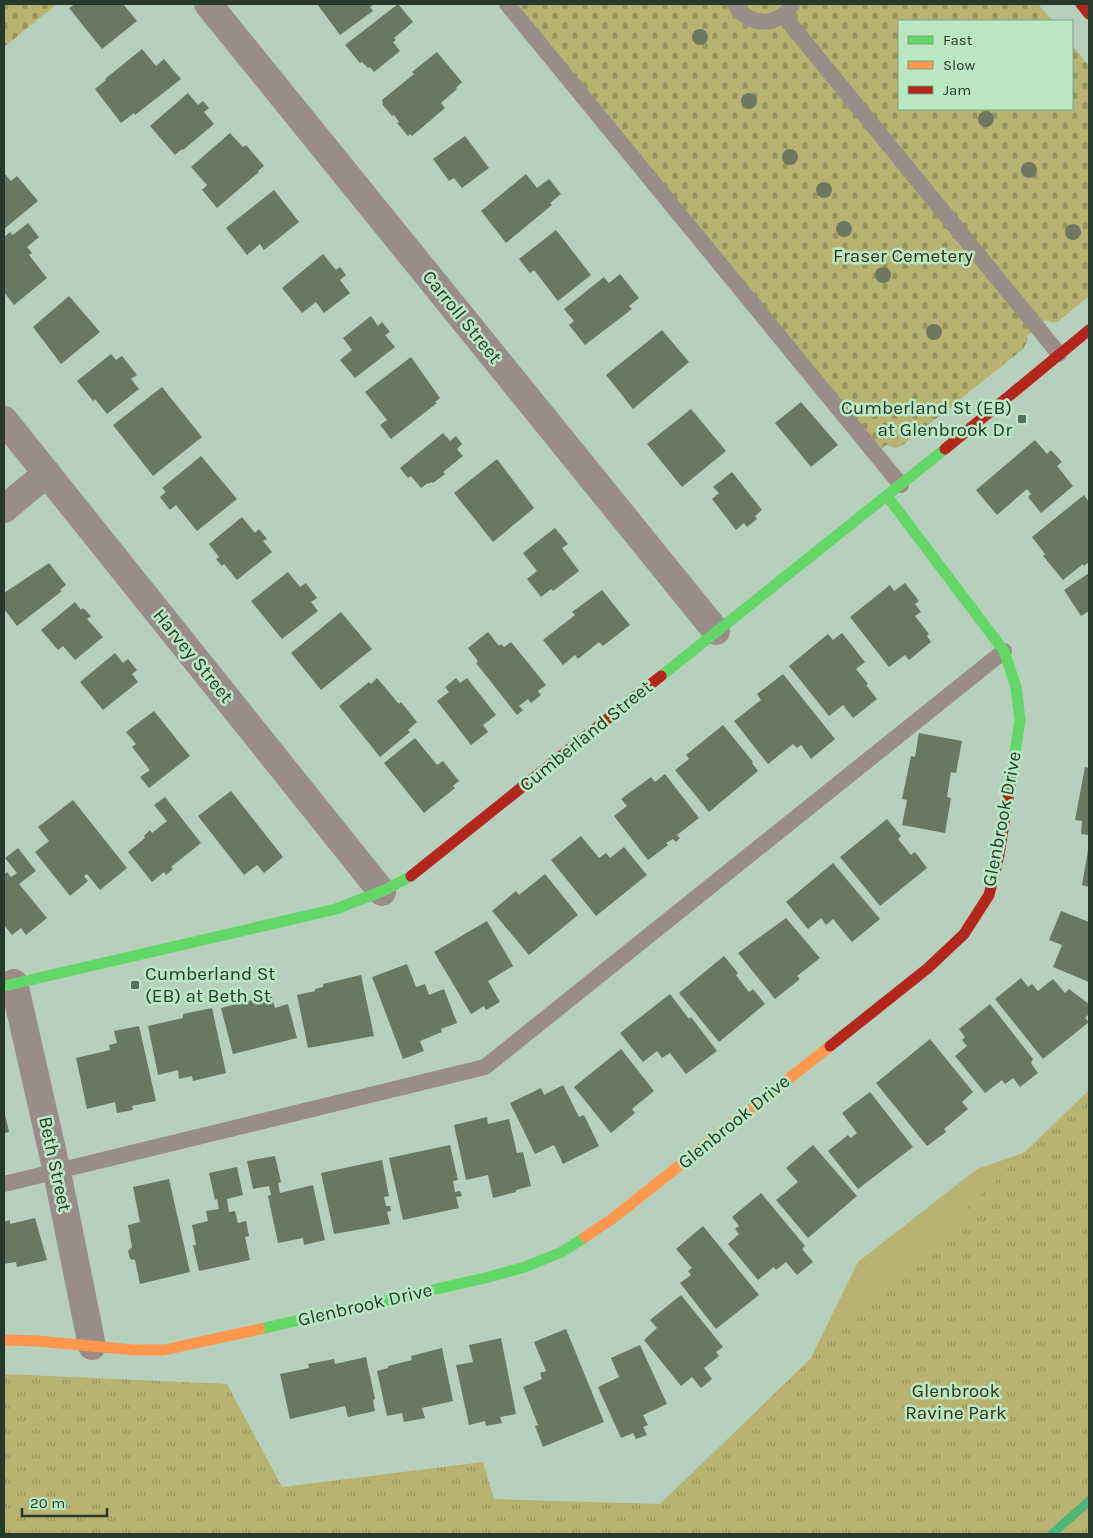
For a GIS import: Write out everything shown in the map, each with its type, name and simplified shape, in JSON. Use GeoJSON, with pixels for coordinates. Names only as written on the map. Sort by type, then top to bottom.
{"type":"FeatureCollection","features":[{"type":"Feature","properties":{"kind":"street","name":"Carroll Street"},"geometry":{"type":"LineString","coordinates":[[208,4],[716,630]]}},
{"type":"Feature","properties":{"kind":"street","name":"Cumberland Street"},"geometry":{"type":"LineString","coordinates":[[9,984],[336,908],[382,892],[413,875],[716,630],[901,485],[1089,330]]}},
{"type":"Feature","properties":{"kind":"street","name":"Harvey Street"},"geometry":{"type":"LineString","coordinates":[[4,420],[382,892]]}},
{"type":"Feature","properties":{"kind":"street"},"geometry":{"type":"LineString","coordinates":[[4,508],[47,473]]}},
{"type":"Feature","properties":{"kind":"street","name":"Glenbrook Drive"},"geometry":{"type":"LineString","coordinates":[[4,1340],[38,1341],[134,1350],[164,1350],[485,1278],[522,1268],[562,1252],[612,1219],[928,968],[964,934],[989,894],[999,855],[1020,720],[1016,687],[1004,650],[887,496]]}},
{"type":"Feature","properties":{"kind":"street","name":"Beth Street"},"geometry":{"type":"LineString","coordinates":[[9,984],[57,1172],[92,1346]]}},
{"type":"Feature","properties":{"kind":"lane"},"geometry":{"type":"LineString","coordinates":[[507,4],[901,485]]}},
{"type":"Feature","properties":{"kind":"lane"},"geometry":{"type":"LineString","coordinates":[[735,4],[742,14],[756,21],[772,21],[787,9],[1059,354]]}},
{"type":"Feature","properties":{"kind":"lane"},"geometry":{"type":"LineString","coordinates":[[4,1184],[485,1067],[1004,650]]}},
{"type":"Feature","properties":{"kind":"green space"},"geometry":{"type":"Polygon","coordinates":[[[4,4],[57,4],[4,47],[4,4]]]}},
{"type":"Feature","properties":{"kind":"green space","name":"Fraser Cemetery"},"geometry":{"type":"Polygon","coordinates":[[[507,4],[1038,4],[1052,20],[898,20],[898,110],[1073,110],[1073,46],[1089,66],[1089,296],[1059,321],[1053,323],[1045,320],[1027,336],[1028,340],[1023,349],[903,445],[896,448],[886,445],[876,454],[507,4]]]}},
{"type":"Feature","properties":{"kind":"green space","name":"Glenbrook Ravine Park"},"geometry":{"type":"Polygon","coordinates":[[[1089,1090],[1089,1534],[4,1534],[4,1374],[227,1384],[282,1487],[483,1462],[494,1499],[660,1504],[1089,1090]]]}},
{"type":"Feature","properties":{"kind":"green space"},"geometry":{"type":"Polygon","coordinates":[[[1089,1130],[806,1368],[858,1262],[977,1169],[1089,1130]]]}},
{"type":"Feature","properties":{"kind":"building"},"geometry":{"type":"Polygon","coordinates":[[[75,4],[123,4],[137,21],[102,49],[69,8],[75,4]]]}},
{"type":"Feature","properties":{"kind":"building"},"geometry":{"type":"Polygon","coordinates":[[[317,4],[375,4],[370,7],[373,11],[340,35],[317,4]]]}},
{"type":"Feature","properties":{"kind":"building"},"geometry":{"type":"Polygon","coordinates":[[[398,4],[413,22],[394,38],[396,40],[393,42],[400,51],[374,72],[370,67],[368,68],[362,62],[360,63],[345,45],[398,4]]]}},
{"type":"Feature","properties":{"kind":"building"},"geometry":{"type":"Polygon","coordinates":[[[142,49],[156,66],[164,59],[181,79],[135,115],[134,113],[121,123],[95,89],[142,49]]]}},
{"type":"Feature","properties":{"kind":"building"},"geometry":{"type":"Polygon","coordinates":[[[437,52],[462,82],[441,103],[445,108],[412,136],[410,134],[408,136],[397,123],[399,122],[394,115],[392,116],[382,104],[382,100],[437,52]]]}},
{"type":"Feature","properties":{"kind":"building"},"geometry":{"type":"Polygon","coordinates":[[[188,93],[198,105],[203,101],[209,108],[204,112],[214,124],[175,155],[150,126],[188,93]]]}},
{"type":"Feature","properties":{"kind":"building"},"geometry":{"type":"Polygon","coordinates":[[[230,133],[243,147],[246,145],[264,166],[217,208],[202,190],[207,185],[191,167],[230,133]]]}},
{"type":"Feature","properties":{"kind":"building"},"geometry":{"type":"Polygon","coordinates":[[[465,136],[489,168],[462,188],[454,178],[449,181],[433,159],[465,136]]]}},
{"type":"Feature","properties":{"kind":"building"},"geometry":{"type":"Polygon","coordinates":[[[4,173],[11,181],[17,176],[38,201],[4,229],[4,173]]]}},
{"type":"Feature","properties":{"kind":"building"},"geometry":{"type":"Polygon","coordinates":[[[526,174],[537,188],[549,179],[561,194],[550,203],[552,205],[506,243],[481,211],[526,174]]]}},
{"type":"Feature","properties":{"kind":"building"},"geometry":{"type":"Polygon","coordinates":[[[274,190],[299,222],[264,250],[260,244],[247,255],[226,228],[274,190]]]}},
{"type":"Feature","properties":{"kind":"building"},"geometry":{"type":"Polygon","coordinates":[[[28,223],[39,237],[27,247],[32,253],[29,255],[47,278],[14,305],[4,292],[4,237],[10,232],[13,235],[28,223]]]}},
{"type":"Feature","properties":{"kind":"building"},"geometry":{"type":"Polygon","coordinates":[[[556,230],[591,275],[558,301],[534,270],[530,273],[519,259],[556,230]]]}},
{"type":"Feature","properties":{"kind":"building"},"geometry":{"type":"Polygon","coordinates":[[[323,254],[336,270],[340,267],[346,275],[340,280],[350,293],[324,313],[316,302],[302,313],[282,288],[323,254]]]}},
{"type":"Feature","properties":{"kind":"building"},"geometry":{"type":"Polygon","coordinates":[[[620,274],[639,298],[629,306],[632,309],[585,345],[569,325],[574,321],[564,309],[604,277],[609,283],[620,274]]]}},
{"type":"Feature","properties":{"kind":"building"},"geometry":{"type":"Polygon","coordinates":[[[69,296],[100,332],[61,364],[33,327],[69,296]]]}},
{"type":"Feature","properties":{"kind":"building"},"geometry":{"type":"Polygon","coordinates":[[[371,316],[378,326],[382,322],[390,332],[385,335],[395,347],[355,378],[340,360],[352,350],[343,338],[371,316]]]}},
{"type":"Feature","properties":{"kind":"building"},"geometry":{"type":"Polygon","coordinates":[[[662,330],[689,362],[633,409],[606,375],[662,330]]]}},
{"type":"Feature","properties":{"kind":"building"},"geometry":{"type":"Polygon","coordinates":[[[111,354],[116,360],[122,356],[137,375],[131,379],[139,389],[107,414],[95,399],[93,401],[77,381],[111,354]]]}},
{"type":"Feature","properties":{"kind":"building"},"geometry":{"type":"Polygon","coordinates":[[[411,357],[440,398],[435,402],[437,403],[391,439],[380,425],[387,420],[365,392],[411,357]]]}},
{"type":"Feature","properties":{"kind":"building"},"geometry":{"type":"Polygon","coordinates":[[[162,387],[202,437],[153,476],[113,425],[162,387]]]}},
{"type":"Feature","properties":{"kind":"building"},"geometry":{"type":"Polygon","coordinates":[[[801,402],[838,445],[811,467],[775,423],[801,402]]]}},
{"type":"Feature","properties":{"kind":"building"},"geometry":{"type":"Polygon","coordinates":[[[691,409],[726,451],[682,487],[647,444],[691,409]]]}},
{"type":"Feature","properties":{"kind":"building"},"geometry":{"type":"Polygon","coordinates":[[[443,433],[450,441],[456,436],[462,444],[457,449],[463,456],[443,472],[445,474],[433,483],[428,483],[421,488],[411,476],[408,478],[400,468],[443,433]]]}},
{"type":"Feature","properties":{"kind":"building"},"geometry":{"type":"Polygon","coordinates":[[[1035,440],[1047,454],[1051,450],[1062,462],[1057,466],[1073,486],[1041,513],[1028,497],[1031,494],[1027,489],[997,515],[976,490],[1035,440]]]}},
{"type":"Feature","properties":{"kind":"building"},"geometry":{"type":"Polygon","coordinates":[[[201,456],[237,499],[197,531],[176,505],[170,510],[160,497],[166,492],[162,488],[201,456]]]}},
{"type":"Feature","properties":{"kind":"building"},"geometry":{"type":"Polygon","coordinates":[[[497,459],[534,508],[493,542],[454,493],[497,459]]]}},
{"type":"Feature","properties":{"kind":"building"},"geometry":{"type":"Polygon","coordinates":[[[732,472],[762,510],[755,516],[757,519],[747,527],[744,523],[736,530],[712,499],[719,493],[713,487],[732,472]]]}},
{"type":"Feature","properties":{"kind":"building"},"geometry":{"type":"Polygon","coordinates":[[[1084,495],[1089,502],[1089,562],[1084,566],[1083,564],[1063,580],[1043,556],[1045,554],[1032,537],[1084,495]]]}},
{"type":"Feature","properties":{"kind":"building"},"geometry":{"type":"Polygon","coordinates":[[[242,517],[255,533],[259,529],[267,539],[263,541],[272,552],[237,580],[224,564],[222,566],[216,559],[219,557],[209,544],[242,517]]]}},
{"type":"Feature","properties":{"kind":"building"},"geometry":{"type":"Polygon","coordinates":[[[555,528],[568,544],[562,548],[579,571],[553,591],[551,589],[541,597],[527,579],[537,571],[523,553],[555,528]]]}},
{"type":"Feature","properties":{"kind":"building"},"geometry":{"type":"Polygon","coordinates":[[[49,563],[66,585],[60,590],[62,591],[17,626],[4,609],[4,593],[49,563]]]}},
{"type":"Feature","properties":{"kind":"building"},"geometry":{"type":"Polygon","coordinates":[[[288,572],[300,587],[306,583],[317,598],[311,602],[318,611],[282,639],[251,601],[288,572]]]}},
{"type":"Feature","properties":{"kind":"building"},"geometry":{"type":"Polygon","coordinates":[[[1089,573],[1089,611],[1081,616],[1064,590],[1089,573]]]}},
{"type":"Feature","properties":{"kind":"building"},"geometry":{"type":"Polygon","coordinates":[[[905,583],[919,601],[915,604],[921,612],[915,616],[929,634],[927,636],[931,642],[909,660],[905,655],[889,667],[850,617],[890,585],[894,591],[905,583]]]}},
{"type":"Feature","properties":{"kind":"building"},"geometry":{"type":"Polygon","coordinates":[[[602,590],[630,625],[603,646],[599,642],[578,659],[575,655],[563,665],[543,640],[575,615],[572,612],[602,590]]]}},
{"type":"Feature","properties":{"kind":"building"},"geometry":{"type":"Polygon","coordinates":[[[75,602],[81,610],[83,608],[91,616],[87,619],[103,637],[75,660],[63,646],[58,650],[41,630],[75,602]]]}},
{"type":"Feature","properties":{"kind":"building"},"geometry":{"type":"Polygon","coordinates":[[[341,612],[372,649],[321,690],[291,653],[341,612]]]}},
{"type":"Feature","properties":{"kind":"building"},"geometry":{"type":"Polygon","coordinates":[[[488,632],[499,646],[501,644],[504,647],[511,642],[546,685],[538,691],[541,695],[531,703],[528,699],[519,706],[523,710],[517,715],[476,663],[478,661],[468,648],[488,632]]]}},
{"type":"Feature","properties":{"kind":"building"},"geometry":{"type":"Polygon","coordinates":[[[842,633],[865,662],[856,669],[877,699],[853,718],[843,705],[829,716],[789,666],[828,634],[833,640],[842,633]]]}},
{"type":"Feature","properties":{"kind":"building"},"geometry":{"type":"Polygon","coordinates":[[[115,653],[123,663],[128,659],[137,670],[132,674],[138,682],[103,710],[80,682],[115,653]]]}},
{"type":"Feature","properties":{"kind":"building"},"geometry":{"type":"Polygon","coordinates":[[[783,674],[835,739],[811,759],[801,745],[797,748],[793,744],[768,764],[734,721],[761,700],[757,694],[783,674]]]}},
{"type":"Feature","properties":{"kind":"building"},"geometry":{"type":"Polygon","coordinates":[[[377,678],[399,704],[401,702],[417,722],[408,730],[410,732],[380,757],[339,706],[369,682],[371,684],[377,678]]]}},
{"type":"Feature","properties":{"kind":"building"},"geometry":{"type":"Polygon","coordinates":[[[456,678],[460,683],[467,678],[496,715],[483,725],[488,732],[471,745],[437,701],[449,692],[445,687],[456,678]]]}},
{"type":"Feature","properties":{"kind":"building"},"geometry":{"type":"Polygon","coordinates":[[[154,711],[190,756],[149,788],[140,777],[150,770],[132,747],[136,744],[126,732],[154,711]]]}},
{"type":"Feature","properties":{"kind":"building"},"geometry":{"type":"Polygon","coordinates":[[[723,725],[758,771],[709,812],[675,770],[689,759],[686,755],[723,725]]]}},
{"type":"Feature","properties":{"kind":"building"},"geometry":{"type":"Polygon","coordinates":[[[919,733],[962,741],[956,773],[951,772],[947,797],[951,798],[945,833],[902,825],[907,800],[902,799],[911,756],[915,757],[919,733]]]}},
{"type":"Feature","properties":{"kind":"building"},"geometry":{"type":"Polygon","coordinates":[[[415,738],[437,765],[443,761],[459,781],[453,786],[455,788],[424,813],[384,763],[415,738]]]}},
{"type":"Feature","properties":{"kind":"building"},"geometry":{"type":"Polygon","coordinates":[[[1085,767],[1089,768],[1089,835],[1081,834],[1082,821],[1075,820],[1085,767]]]}},
{"type":"Feature","properties":{"kind":"building"},"geometry":{"type":"Polygon","coordinates":[[[665,774],[699,818],[677,835],[680,838],[676,842],[673,839],[666,843],[668,845],[648,860],[614,816],[627,806],[621,799],[651,777],[655,782],[665,774]]]}},
{"type":"Feature","properties":{"kind":"building"},"geometry":{"type":"Polygon","coordinates":[[[231,791],[283,857],[264,873],[257,865],[244,875],[198,816],[231,791]]]}},
{"type":"Feature","properties":{"kind":"building"},"geometry":{"type":"Polygon","coordinates":[[[165,797],[201,843],[171,867],[173,869],[166,875],[164,872],[152,882],[128,852],[145,838],[144,836],[150,830],[152,833],[167,821],[154,805],[165,797]]]}},
{"type":"Feature","properties":{"kind":"building"},"geometry":{"type":"Polygon","coordinates":[[[73,800],[127,868],[100,890],[87,874],[84,876],[88,881],[70,896],[35,852],[49,841],[38,827],[73,800]]]}},
{"type":"Feature","properties":{"kind":"building"},"geometry":{"type":"Polygon","coordinates":[[[887,819],[901,836],[898,839],[911,855],[915,852],[927,868],[880,906],[840,857],[887,819]]]}},
{"type":"Feature","properties":{"kind":"building"},"geometry":{"type":"Polygon","coordinates":[[[581,836],[599,858],[606,853],[610,858],[624,847],[647,875],[596,916],[551,860],[581,836]]]}},
{"type":"Feature","properties":{"kind":"building"},"geometry":{"type":"Polygon","coordinates":[[[18,848],[36,871],[19,884],[47,918],[26,935],[21,928],[12,935],[4,925],[4,875],[7,872],[11,877],[17,873],[5,858],[18,848]]]}},
{"type":"Feature","properties":{"kind":"building"},"geometry":{"type":"Polygon","coordinates":[[[1089,850],[1089,887],[1082,885],[1089,850]]]}},
{"type":"Feature","properties":{"kind":"building"},"geometry":{"type":"Polygon","coordinates":[[[833,863],[880,919],[852,942],[833,919],[826,925],[821,918],[808,929],[786,902],[833,863]]]}},
{"type":"Feature","properties":{"kind":"building"},"geometry":{"type":"Polygon","coordinates":[[[545,874],[578,915],[529,955],[492,911],[516,891],[519,895],[545,874]]]}},
{"type":"Feature","properties":{"kind":"building"},"geometry":{"type":"Polygon","coordinates":[[[1061,911],[1089,922],[1089,982],[1053,967],[1062,945],[1049,940],[1061,911]]]}},
{"type":"Feature","properties":{"kind":"building"},"geometry":{"type":"Polygon","coordinates":[[[786,918],[820,958],[797,976],[800,979],[775,999],[738,953],[786,918]]]}},
{"type":"Feature","properties":{"kind":"building"},"geometry":{"type":"Polygon","coordinates":[[[487,921],[513,966],[488,981],[500,1002],[486,1010],[484,1006],[471,1014],[434,952],[487,921]]]}},
{"type":"Feature","properties":{"kind":"building"},"geometry":{"type":"Polygon","coordinates":[[[724,956],[738,973],[736,975],[749,992],[753,989],[765,1004],[719,1042],[679,993],[724,956]]]}},
{"type":"Feature","properties":{"kind":"building"},"geometry":{"type":"Polygon","coordinates":[[[407,964],[416,987],[425,984],[429,995],[444,989],[457,1023],[441,1029],[442,1032],[420,1041],[424,1051],[403,1059],[372,977],[407,964]]]}},
{"type":"Feature","properties":{"kind":"building"},"geometry":{"type":"Polygon","coordinates":[[[361,975],[374,1036],[308,1048],[297,995],[315,991],[315,989],[323,987],[323,984],[361,975]]]}},
{"type":"Feature","properties":{"kind":"building"},"geometry":{"type":"Polygon","coordinates":[[[1021,978],[1028,987],[1032,984],[1038,991],[1053,979],[1065,993],[1069,989],[1089,1004],[1089,1014],[1085,1018],[1089,1022],[1043,1059],[995,999],[1021,978]]]}},
{"type":"Feature","properties":{"kind":"building"},"geometry":{"type":"Polygon","coordinates":[[[670,994],[689,1019],[691,1017],[717,1051],[686,1074],[670,1053],[662,1058],[657,1051],[643,1062],[620,1033],[670,994]]]}},
{"type":"Feature","properties":{"kind":"building"},"geometry":{"type":"Polygon","coordinates":[[[271,995],[275,1008],[288,1004],[297,1038],[233,1054],[221,1008],[271,995]]]}},
{"type":"Feature","properties":{"kind":"building"},"geometry":{"type":"Polygon","coordinates":[[[990,1004],[1033,1059],[1031,1063],[1038,1073],[1020,1087],[1013,1078],[1005,1084],[1002,1080],[985,1093],[955,1056],[967,1046],[962,1040],[965,1037],[959,1029],[990,1004]]]}},
{"type":"Feature","properties":{"kind":"building"},"geometry":{"type":"Polygon","coordinates":[[[212,1008],[226,1073],[193,1081],[192,1076],[179,1079],[178,1070],[158,1075],[148,1026],[183,1018],[183,1014],[212,1008]]]}},
{"type":"Feature","properties":{"kind":"building"},"geometry":{"type":"Polygon","coordinates":[[[139,1026],[156,1101],[132,1106],[133,1110],[117,1113],[115,1102],[87,1109],[76,1058],[110,1050],[109,1045],[117,1043],[114,1031],[139,1026]]]}},
{"type":"Feature","properties":{"kind":"building"},"geometry":{"type":"Polygon","coordinates":[[[930,1039],[973,1092],[962,1102],[968,1109],[944,1129],[946,1132],[927,1146],[876,1083],[930,1039]]]}},
{"type":"Feature","properties":{"kind":"building"},"geometry":{"type":"Polygon","coordinates":[[[621,1049],[654,1091],[632,1109],[635,1113],[611,1133],[574,1087],[621,1049]]]}},
{"type":"Feature","properties":{"kind":"building"},"geometry":{"type":"Polygon","coordinates":[[[563,1085],[579,1117],[584,1115],[599,1146],[563,1164],[554,1145],[535,1154],[510,1103],[541,1088],[544,1095],[563,1085]]]}},
{"type":"Feature","properties":{"kind":"building"},"geometry":{"type":"Polygon","coordinates":[[[870,1092],[913,1147],[858,1189],[828,1151],[848,1135],[851,1138],[857,1133],[842,1113],[870,1092]]]}},
{"type":"Feature","properties":{"kind":"building"},"geometry":{"type":"Polygon","coordinates":[[[4,1110],[9,1132],[4,1133],[4,1110]]]}},
{"type":"Feature","properties":{"kind":"building"},"geometry":{"type":"Polygon","coordinates":[[[487,1117],[488,1124],[509,1119],[517,1153],[523,1152],[531,1186],[493,1198],[488,1175],[466,1180],[454,1125],[487,1117]]]}},
{"type":"Feature","properties":{"kind":"building"},"geometry":{"type":"Polygon","coordinates":[[[450,1145],[458,1180],[453,1181],[455,1192],[460,1191],[462,1196],[456,1197],[459,1208],[403,1220],[389,1158],[450,1145]]]}},
{"type":"Feature","properties":{"kind":"building"},"geometry":{"type":"Polygon","coordinates":[[[813,1145],[857,1196],[808,1238],[776,1200],[798,1182],[786,1168],[813,1145]]]}},
{"type":"Feature","properties":{"kind":"building"},"geometry":{"type":"Polygon","coordinates":[[[275,1156],[281,1182],[278,1183],[280,1193],[313,1185],[325,1240],[304,1245],[303,1238],[278,1243],[268,1196],[271,1195],[269,1186],[253,1189],[247,1161],[275,1156]]]}},
{"type":"Feature","properties":{"kind":"building"},"geometry":{"type":"Polygon","coordinates":[[[382,1160],[389,1196],[384,1197],[386,1206],[390,1206],[391,1211],[387,1212],[390,1224],[334,1234],[321,1173],[382,1160]]]}},
{"type":"Feature","properties":{"kind":"building"},"geometry":{"type":"Polygon","coordinates":[[[237,1167],[243,1195],[227,1199],[229,1212],[235,1211],[238,1223],[246,1221],[249,1236],[245,1237],[250,1260],[199,1271],[193,1245],[196,1245],[192,1225],[208,1221],[206,1211],[219,1209],[209,1173],[237,1167]]]}},
{"type":"Feature","properties":{"kind":"building"},"geometry":{"type":"Polygon","coordinates":[[[169,1179],[190,1272],[140,1284],[135,1260],[130,1259],[128,1251],[132,1247],[128,1225],[140,1222],[133,1187],[169,1179]]]}},
{"type":"Feature","properties":{"kind":"building"},"geometry":{"type":"Polygon","coordinates":[[[761,1193],[805,1246],[802,1249],[813,1262],[797,1275],[786,1262],[776,1270],[774,1267],[758,1280],[728,1244],[739,1234],[735,1229],[739,1226],[732,1217],[761,1193]]]}},
{"type":"Feature","properties":{"kind":"building"},"geometry":{"type":"Polygon","coordinates":[[[35,1218],[47,1260],[17,1267],[16,1262],[4,1264],[4,1222],[10,1220],[10,1224],[35,1218]]]}},
{"type":"Feature","properties":{"kind":"building"},"geometry":{"type":"Polygon","coordinates":[[[703,1226],[759,1295],[716,1329],[680,1283],[691,1275],[688,1271],[692,1268],[676,1249],[703,1226]]]}},
{"type":"Feature","properties":{"kind":"building"},"geometry":{"type":"Polygon","coordinates":[[[681,1295],[723,1347],[716,1352],[719,1356],[704,1368],[712,1379],[701,1388],[692,1377],[681,1386],[644,1340],[657,1328],[650,1320],[681,1295]]]}},
{"type":"Feature","properties":{"kind":"building"},"geometry":{"type":"Polygon","coordinates":[[[566,1329],[604,1422],[543,1447],[535,1426],[538,1425],[523,1387],[542,1379],[540,1373],[546,1371],[534,1342],[566,1329]]]}},
{"type":"Feature","properties":{"kind":"building"},"geometry":{"type":"Polygon","coordinates":[[[501,1338],[516,1414],[500,1417],[502,1423],[486,1426],[485,1421],[469,1425],[456,1365],[473,1362],[469,1345],[501,1338]]]}},
{"type":"Feature","properties":{"kind":"building"},"geometry":{"type":"Polygon","coordinates":[[[640,1345],[667,1404],[643,1415],[648,1425],[643,1427],[647,1435],[636,1439],[633,1433],[621,1438],[598,1387],[619,1377],[611,1358],[640,1345]]]}},
{"type":"Feature","properties":{"kind":"building"},"geometry":{"type":"Polygon","coordinates":[[[442,1348],[453,1401],[422,1408],[425,1418],[404,1422],[402,1413],[387,1416],[377,1371],[412,1360],[411,1356],[442,1348]]]}},
{"type":"Feature","properties":{"kind":"building"},"geometry":{"type":"Polygon","coordinates":[[[366,1357],[375,1399],[373,1400],[375,1411],[348,1417],[345,1406],[290,1419],[280,1374],[309,1368],[308,1364],[334,1359],[335,1364],[366,1357]]]}},
{"type":"Feature","properties":{"kind":"waterway"},"geometry":{"type":"LineString","coordinates":[[1052,1534],[1089,1501]]}},
{"type":"Feature","properties":{"kind":"traffic: fast"},"geometry":{"type":"LineString","coordinates":[[661,676],[945,449]]}},
{"type":"Feature","properties":{"kind":"traffic: fast"},"geometry":{"type":"LineString","coordinates":[[887,496],[1004,651],[1016,687],[1020,720],[1011,780]]}},
{"type":"Feature","properties":{"kind":"traffic: fast"},"geometry":{"type":"LineString","coordinates":[[4,986],[336,909],[385,890],[411,876]]}},
{"type":"Feature","properties":{"kind":"traffic: fast"},"geometry":{"type":"LineString","coordinates":[[260,1329],[522,1268],[562,1252],[585,1237]]}},
{"type":"Feature","properties":{"kind":"traffic: slow"},"geometry":{"type":"LineString","coordinates":[[585,1237],[612,1219],[830,1046]]}},
{"type":"Feature","properties":{"kind":"traffic: slow"},"geometry":{"type":"LineString","coordinates":[[4,1340],[38,1341],[134,1350],[164,1350],[260,1329]]}},
{"type":"Feature","properties":{"kind":"traffic: jam"},"geometry":{"type":"LineString","coordinates":[[1081,4],[1089,14]]}},
{"type":"Feature","properties":{"kind":"traffic: jam"},"geometry":{"type":"LineString","coordinates":[[945,449],[1089,330]]}},
{"type":"Feature","properties":{"kind":"traffic: jam"},"geometry":{"type":"LineString","coordinates":[[411,876],[661,676]]}},
{"type":"Feature","properties":{"kind":"traffic: jam"},"geometry":{"type":"LineString","coordinates":[[830,1046],[928,968],[964,934],[989,895],[999,855],[1011,780]]}},
{"type":"Feature","properties":{"kind":"place","name":"Cumberland St (EB) at Glenbrook Dr"},"geometry":{"type":"Point","coordinates":[1022,419]}},
{"type":"Feature","properties":{"kind":"place","name":"Cumberland St (EB) at Beth St"},"geometry":{"type":"Point","coordinates":[135,985]}}]}
